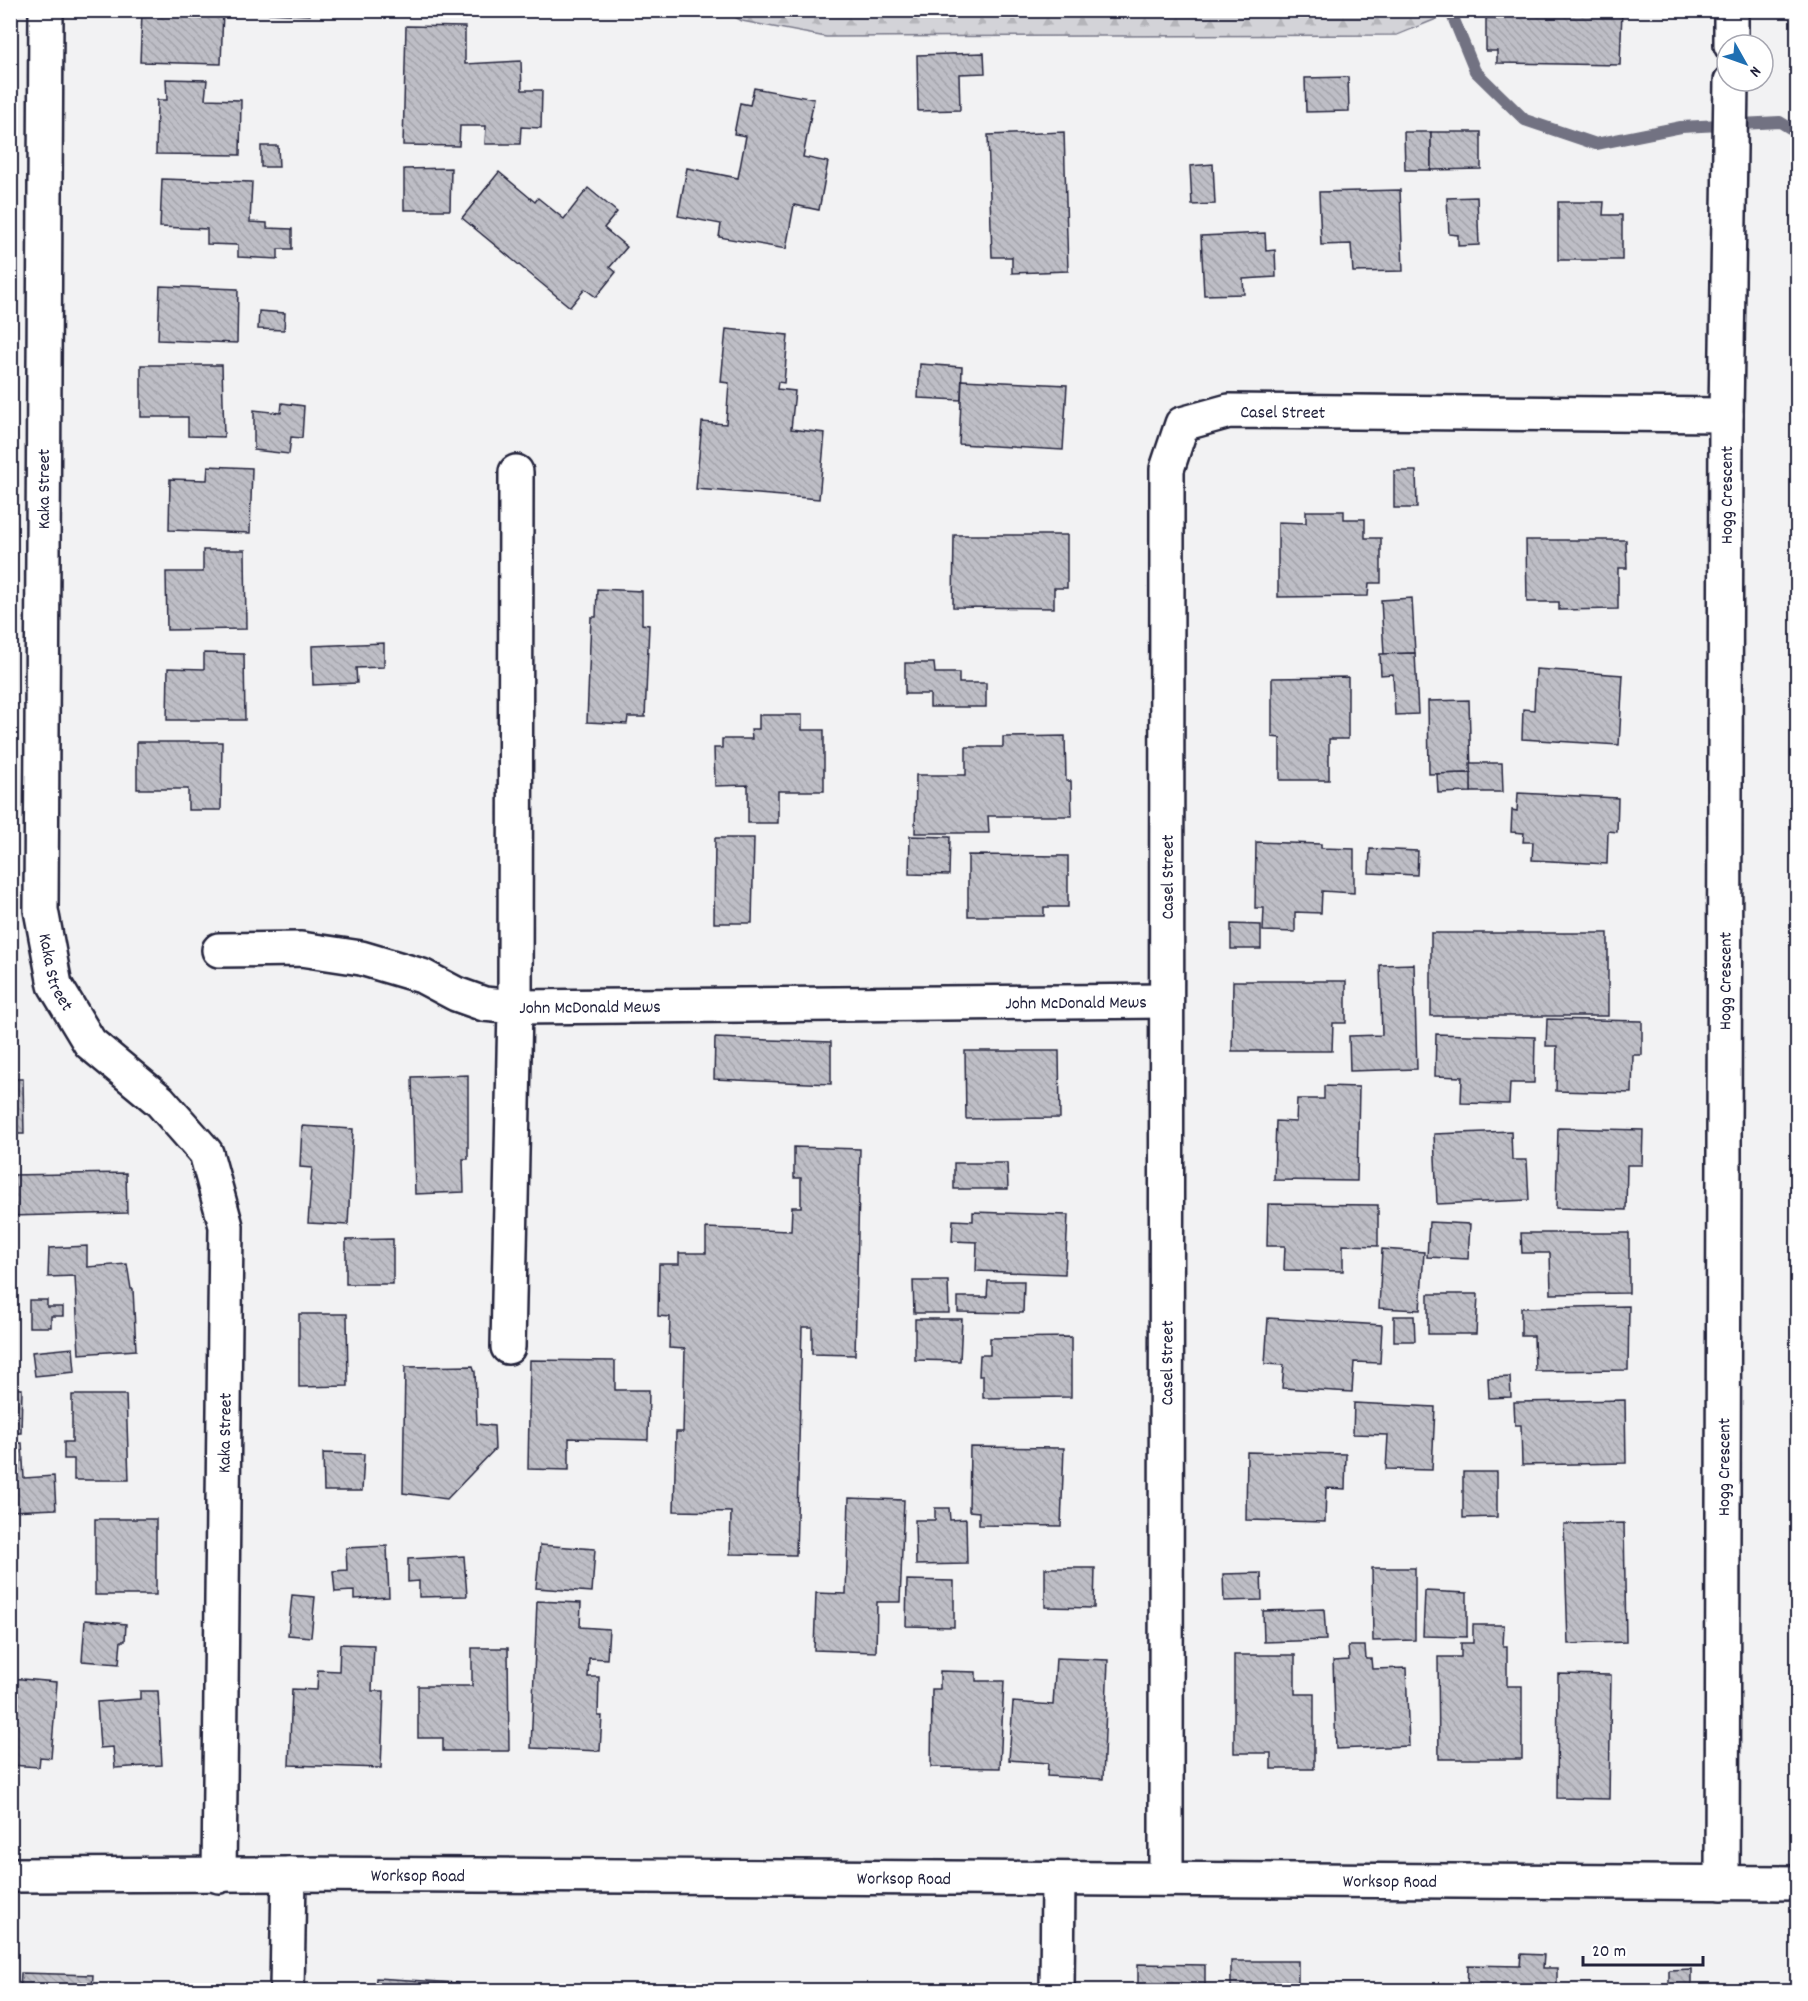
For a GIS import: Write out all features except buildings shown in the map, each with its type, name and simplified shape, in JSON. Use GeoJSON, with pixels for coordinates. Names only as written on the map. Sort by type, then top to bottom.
{"type":"FeatureCollection","features":[{"type":"Feature","properties":{"kind":"street","name":"Kaka Street"},"geometry":{"type":"LineString","coordinates":[[46,10],[41,910],[55,985],[90,1043],[160,1101],[206,1154],[226,1226],[219,1876]]}},
{"type":"Feature","properties":{"kind":"street"},"geometry":{"type":"LineString","coordinates":[[1731,10],[1731,33]]}},
{"type":"Feature","properties":{"kind":"street","name":"Hogg Crescent"},"geometry":{"type":"LineString","coordinates":[[1722,1883],[1726,414],[1731,93]]}},
{"type":"Feature","properties":{"kind":"street","name":"Casel Street"},"geometry":{"type":"LineString","coordinates":[[1166,1879],[1167,469],[1182,424],[1229,411],[1726,414]]}},
{"type":"Feature","properties":{"kind":"street","name":"John McDonald Mews"},"geometry":{"type":"LineString","coordinates":[[516,472],[515,1007],[1166,1001]]}},
{"type":"Feature","properties":{"kind":"street"},"geometry":{"type":"LineString","coordinates":[[219,951],[301,949],[361,958],[422,976],[456,994],[484,1004],[515,1007],[508,1347]]}},
{"type":"Feature","properties":{"kind":"street","name":"Worksop Road"},"geometry":{"type":"LineString","coordinates":[[10,1875],[288,1874],[1797,1883]]}},
{"type":"Feature","properties":{"kind":"street"},"geometry":{"type":"LineString","coordinates":[[287,1990],[288,1874]]}},
{"type":"Feature","properties":{"kind":"street"},"geometry":{"type":"LineString","coordinates":[[1057,1990],[1058,1880]]}},
{"type":"Feature","properties":{"kind":"green space"},"geometry":{"type":"Polygon","coordinates":[[[724,11],[1456,11],[1397,35],[826,37],[742,21],[724,11]]]}},
{"type":"Feature","properties":{"kind":"waterway"},"geometry":{"type":"LineString","coordinates":[[1450,10],[1475,71],[1525,120],[1596,144],[1681,127],[1780,122],[1798,133]]}}]}
